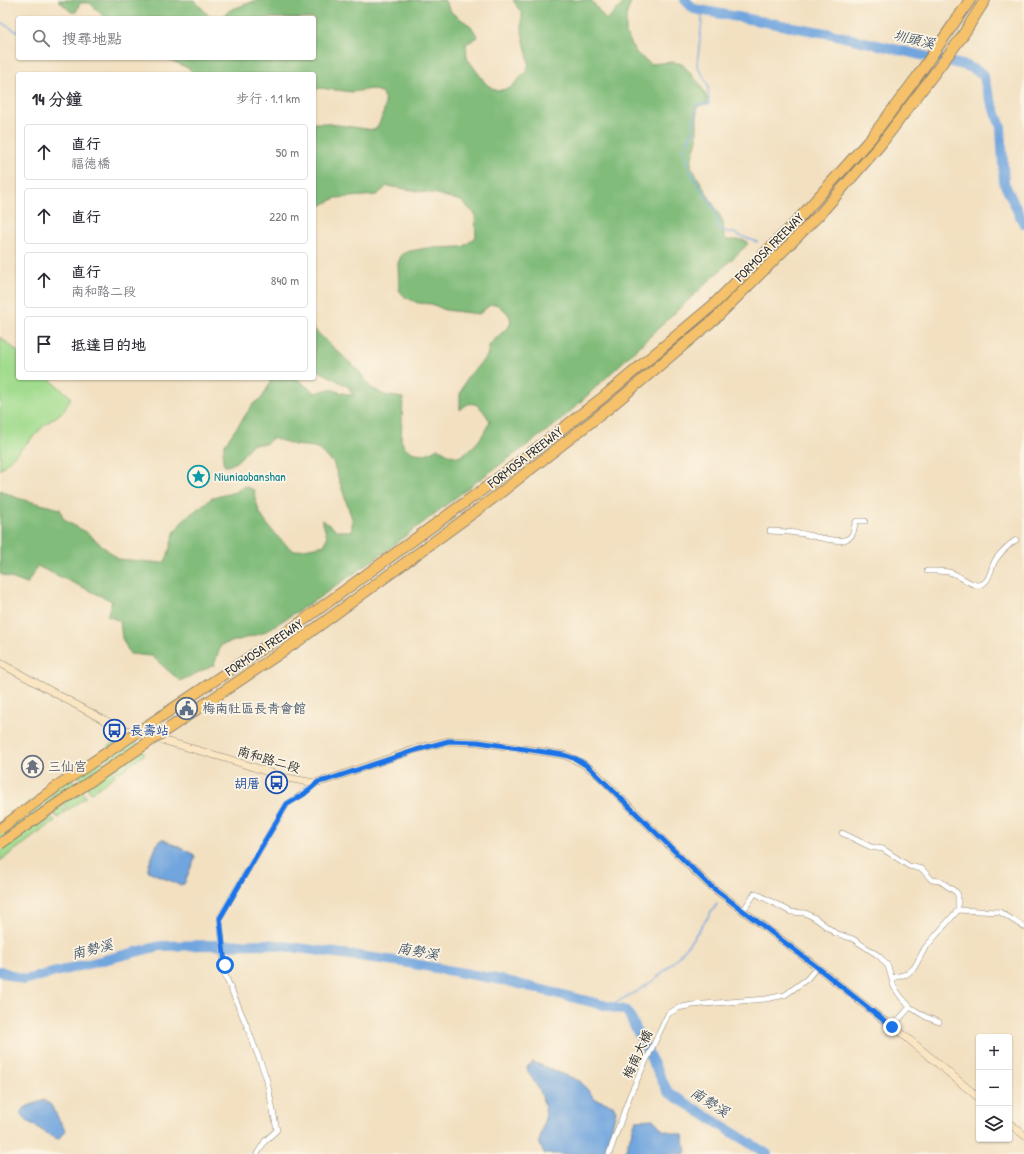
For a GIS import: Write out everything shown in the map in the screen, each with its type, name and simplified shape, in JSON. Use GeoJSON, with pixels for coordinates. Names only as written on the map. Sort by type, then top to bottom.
{"type":"FeatureCollection","features":[{"type":"Feature","properties":{"kind":"highway","name":"FORMOSA FREEWAY"},"geometry":{"type":"LineString","coordinates":[[0,829],[60,784],[290,630],[489,485],[602,398],[713,305],[795,223],[871,138],[917,77],[970,0]]}},
{"type":"Feature","properties":{"kind":"highway","name":"FORMOSA FREEWAY"},"geometry":{"type":"LineString","coordinates":[[0,844],[301,639],[495,497],[609,408],[717,317],[820,214],[886,138],[961,38],[985,0]]}},
{"type":"Feature","properties":{"kind":"main road","name":"南和路二段"},"geometry":{"type":"LineString","coordinates":[[0,662],[102,719],[123,728],[287,778],[309,782],[327,780],[416,750],[449,741],[478,742],[564,755],[576,759],[593,771],[708,884],[899,1031],[976,1095]]}},
{"type":"Feature","properties":{"kind":"main road"},"geometry":{"type":"LineString","coordinates":[[1012,1125],[1024,1135]]}},
{"type":"Feature","properties":{"kind":"street"},"geometry":{"type":"LineString","coordinates":[[770,531],[844,540],[852,536],[855,523],[857,521],[865,521]]}},
{"type":"Feature","properties":{"kind":"street"},"geometry":{"type":"LineString","coordinates":[[927,571],[950,572],[972,583],[985,583],[988,580],[995,560],[1007,545],[1016,540]]}},
{"type":"Feature","properties":{"kind":"street"},"geometry":{"type":"LineString","coordinates":[[257,1154],[265,1141],[278,1130],[266,1077],[226,975],[220,918],[287,804],[304,794],[318,782]]}},
{"type":"Feature","properties":{"kind":"street"},"geometry":{"type":"LineString","coordinates":[[842,833],[871,847],[883,849],[910,866],[922,869],[932,880],[940,881],[958,895],[958,910],[925,948],[914,968],[907,974],[892,978]]}},
{"type":"Feature","properties":{"kind":"street"},"geometry":{"type":"LineString","coordinates":[[743,911],[755,893],[791,912],[806,913],[834,933],[853,939],[879,956],[888,966],[894,987],[910,1007],[926,1017],[939,1022]]}},
{"type":"Feature","properties":{"kind":"street"},"geometry":{"type":"LineString","coordinates":[[958,910],[1000,912],[1024,926]]}},
{"type":"Feature","properties":{"kind":"street","name":"梅南大橋"},"geometry":{"type":"LineString","coordinates":[[609,1154],[630,1095],[668,1014],[678,1008],[692,1005],[766,999],[785,995],[807,979],[817,967]]}},
{"type":"Feature","properties":{"kind":"street"},"geometry":{"type":"LineString","coordinates":[[892,1027],[910,1007]]}},
{"type":"Feature","properties":{"kind":"green space"},"geometry":{"type":"Polygon","coordinates":[[[58,0],[194,0],[209,16],[103,16],[90,3],[80,3],[76,12],[71,12],[58,0]]]}},
{"type":"Feature","properties":{"kind":"green space"},"geometry":{"type":"Polygon","coordinates":[[[258,0],[444,0],[452,13],[471,26],[478,37],[466,44],[467,58],[486,84],[497,91],[510,88],[526,72],[529,63],[522,32],[522,14],[513,0],[591,0],[606,20],[626,1],[631,2],[626,16],[626,34],[637,54],[651,64],[673,62],[682,64],[700,84],[709,102],[697,107],[697,140],[691,166],[723,221],[724,236],[726,240],[743,240],[747,241],[747,245],[559,422],[476,482],[386,551],[320,597],[263,633],[221,645],[214,665],[180,681],[152,656],[130,654],[122,638],[120,621],[107,616],[112,601],[37,566],[27,584],[0,574],[0,490],[17,498],[60,509],[63,518],[86,532],[118,559],[162,563],[166,560],[168,555],[174,533],[184,519],[212,498],[236,492],[244,486],[254,490],[261,516],[274,533],[294,551],[325,545],[327,536],[322,520],[338,531],[352,531],[352,519],[333,462],[315,447],[295,445],[273,438],[265,444],[252,444],[233,464],[225,466],[223,461],[225,444],[254,403],[262,398],[270,383],[270,380],[299,380],[315,393],[330,389],[353,396],[349,387],[316,369],[316,331],[359,371],[370,387],[384,395],[403,398],[401,440],[405,448],[414,453],[426,454],[438,448],[450,455],[459,457],[478,442],[490,421],[475,404],[468,404],[460,410],[460,394],[467,378],[487,356],[490,344],[510,325],[511,321],[505,310],[496,304],[490,305],[479,314],[445,310],[432,304],[418,303],[405,297],[399,290],[398,263],[402,254],[427,248],[463,247],[476,237],[475,214],[461,201],[437,194],[387,186],[377,195],[336,198],[316,208],[316,123],[374,130],[380,121],[385,108],[385,100],[381,92],[371,89],[352,92],[320,88],[316,89],[316,72],[193,72],[170,60],[316,60],[316,16],[223,16],[230,10],[258,0]]]}},
{"type":"Feature","properties":{"kind":"green space"},"geometry":{"type":"Polygon","coordinates":[[[0,337],[16,350],[16,380],[50,380],[71,397],[64,411],[47,423],[0,470],[0,337]]]}},
{"type":"Feature","properties":{"kind":"green space"},"geometry":{"type":"Polygon","coordinates":[[[128,732],[145,754],[119,773],[101,752],[128,732]]]}},
{"type":"Feature","properties":{"kind":"green space"},"geometry":{"type":"Polygon","coordinates":[[[98,754],[116,775],[91,793],[75,771],[98,754]]]}},
{"type":"Feature","properties":{"kind":"green space"},"geometry":{"type":"Polygon","coordinates":[[[68,774],[86,797],[68,810],[50,787],[68,774]]]}},
{"type":"Feature","properties":{"kind":"green space"},"geometry":{"type":"Polygon","coordinates":[[[48,788],[66,811],[58,818],[39,795],[48,788]]]}},
{"type":"Feature","properties":{"kind":"green space"},"geometry":{"type":"Polygon","coordinates":[[[35,798],[55,821],[0,861],[0,824],[35,798]]]}},
{"type":"Feature","properties":{"kind":"water"},"geometry":{"type":"Polygon","coordinates":[[[162,839],[193,854],[195,858],[184,884],[179,885],[148,871],[148,867],[158,842],[162,839]]]}},
{"type":"Feature","properties":{"kind":"water"},"geometry":{"type":"Polygon","coordinates":[[[533,1062],[580,1081],[595,1099],[613,1105],[616,1111],[605,1154],[544,1154],[539,1142],[546,1114],[542,1096],[528,1072],[527,1067],[533,1062]]]}},
{"type":"Feature","properties":{"kind":"water"},"geometry":{"type":"Polygon","coordinates":[[[44,1100],[51,1105],[65,1130],[59,1139],[54,1138],[27,1121],[20,1112],[26,1107],[44,1100]]]}},
{"type":"Feature","properties":{"kind":"water"},"geometry":{"type":"Polygon","coordinates":[[[653,1119],[663,1130],[683,1135],[686,1151],[685,1154],[624,1154],[636,1120],[653,1119]]]}},
{"type":"Feature","properties":{"kind":"waterway","name":"圳頭溪"},"geometry":{"type":"LineString","coordinates":[[685,0],[694,9],[831,34],[967,66],[983,74],[987,90],[1001,127],[1004,183],[1024,224]]}},
{"type":"Feature","properties":{"kind":"waterway"},"geometry":{"type":"LineString","coordinates":[[703,11],[697,65],[708,85],[709,104],[696,105],[693,131],[684,149],[691,173],[714,209],[720,230],[757,242]]}},
{"type":"Feature","properties":{"kind":"waterway"},"geometry":{"type":"LineString","coordinates":[[0,22],[16,31]]}},
{"type":"Feature","properties":{"kind":"waterway"},"geometry":{"type":"LineString","coordinates":[[608,1007],[636,992],[661,974],[679,956],[717,904]]}},
{"type":"Feature","properties":{"kind":"waterway","name":"南勢溪"},"geometry":{"type":"LineString","coordinates":[[0,971],[24,980],[160,946],[268,944],[403,962],[507,981],[627,1011],[668,1092],[767,1154]]}},
{"type":"Feature","properties":{"kind":"place","name":"Niuniaobanshan"},"geometry":{"type":"Point","coordinates":[199,476]}},
{"type":"Feature","properties":{"kind":"place","name":"梅南社區長青會館"},"geometry":{"type":"Point","coordinates":[187,708]}},
{"type":"Feature","properties":{"kind":"place","name":"長壽站"},"geometry":{"type":"Point","coordinates":[114,730]}},
{"type":"Feature","properties":{"kind":"place","name":"三仙宮"},"geometry":{"type":"Point","coordinates":[32,766]}},
{"type":"Feature","properties":{"kind":"place","name":"胡厝"},"geometry":{"type":"Point","coordinates":[276,783]}},
{"type":"Feature","properties":{"kind":"route"},"geometry":{"type":"LineString","coordinates":[[225,965],[220,918],[287,804],[304,794],[318,782],[416,750],[449,741],[478,742],[564,755],[576,759],[589,767],[708,884],[817,967],[892,1027]]}}]}
